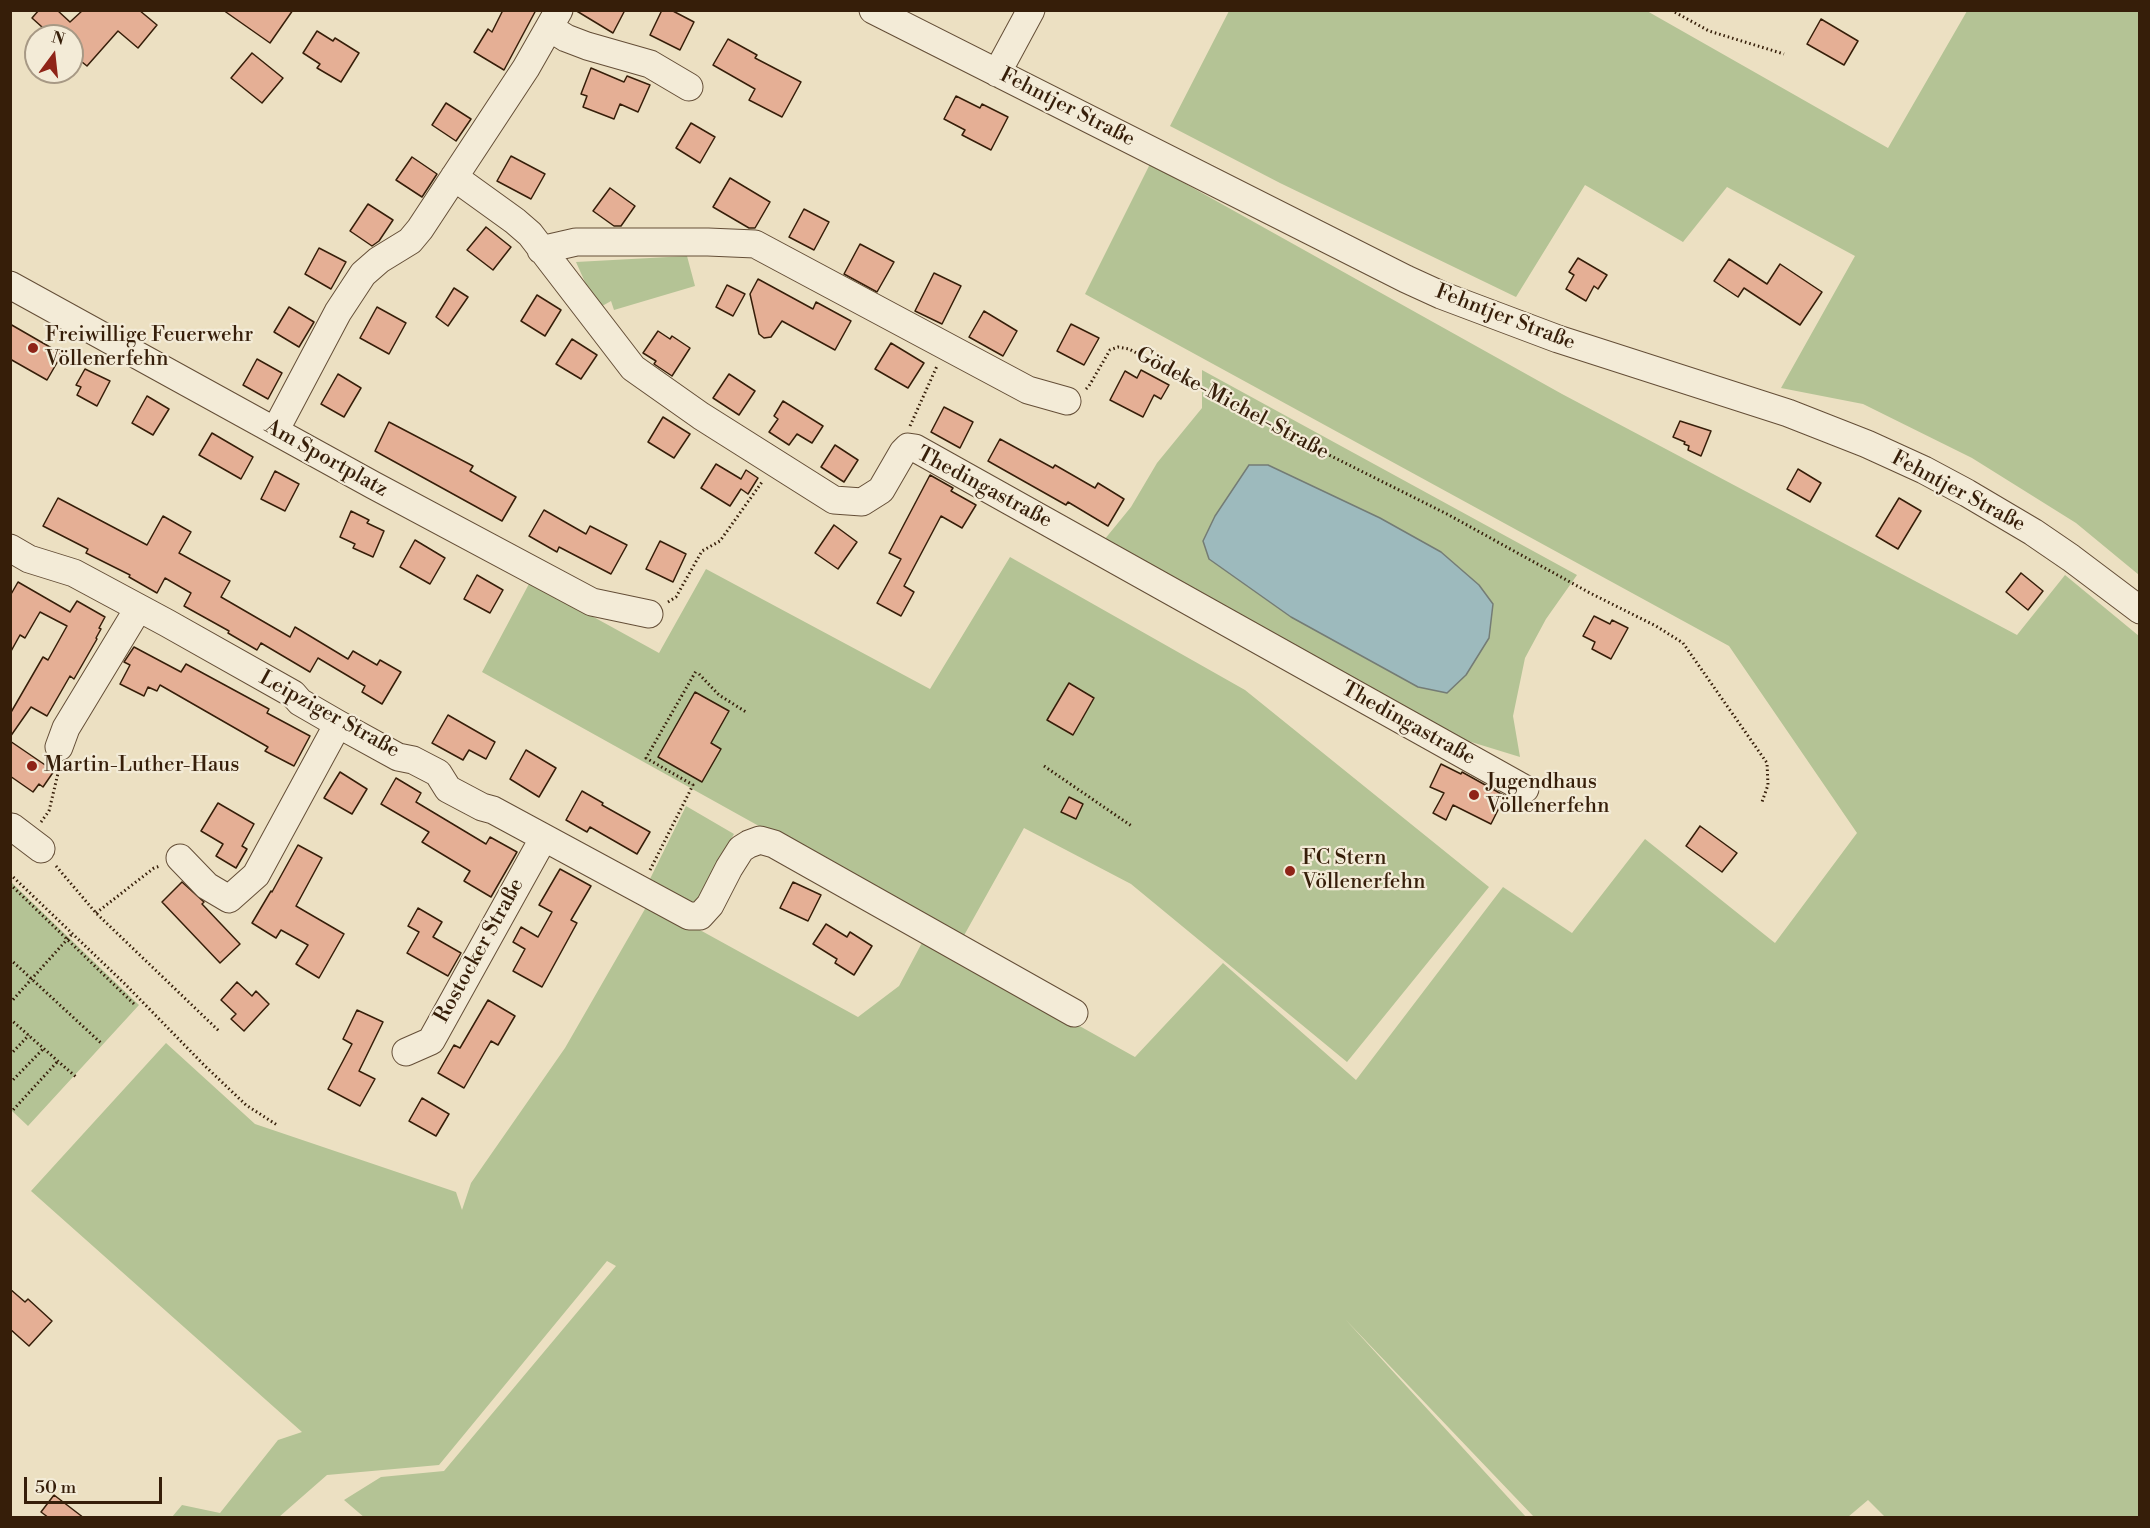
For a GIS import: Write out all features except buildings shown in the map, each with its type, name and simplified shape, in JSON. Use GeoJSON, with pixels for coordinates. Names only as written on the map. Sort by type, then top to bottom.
{"type":"FeatureCollection","features":[{"type":"Feature","properties":{"kind":"street","name":"Fehntjer Straße"},"geometry":{"type":"LineString","coordinates":[[873,10],[1406,279],[1558,339],[1788,413],[1867,444],[1924,470],[2033,532],[2139,610]]}},
{"type":"Feature","properties":{"kind":"street"},"geometry":{"type":"LineString","coordinates":[[997,73],[1031,10]]}},
{"type":"Feature","properties":{"kind":"street"},"geometry":{"type":"LineString","coordinates":[[275,431],[338,312],[363,274],[379,260],[410,240],[420,229],[554,19],[566,38],[651,64],[689,87]]}},
{"type":"Feature","properties":{"kind":"street","name":"Thedingastraße"},"geometry":{"type":"LineString","coordinates":[[454,177],[515,220],[530,234],[633,368],[701,416],[834,500],[862,502],[881,490],[899,457],[908,447],[921,450],[1525,789]]}},
{"type":"Feature","properties":{"kind":"street"},"geometry":{"type":"LineString","coordinates":[[541,250],[576,242],[754,244],[1028,390],[1066,401]]}},
{"type":"Feature","properties":{"kind":"street","name":"Am Sportplatz"},"geometry":{"type":"LineString","coordinates":[[10,285],[592,602],[616,609],[649,614]]}},
{"type":"Feature","properties":{"kind":"street","name":"Leipziger Straße"},"geometry":{"type":"LineString","coordinates":[[10,548],[29,559],[74,573],[167,623],[293,694],[300,702],[338,724],[398,757],[413,760],[438,773],[448,789],[482,807],[493,810],[689,916],[699,916],[710,905],[741,849],[760,840],[774,844],[1074,1013]]}},
{"type":"Feature","properties":{"kind":"street"},"geometry":{"type":"LineString","coordinates":[[59,747],[66,728],[138,609]]}},
{"type":"Feature","properties":{"kind":"street"},"geometry":{"type":"LineString","coordinates":[[180,858],[207,886],[229,899],[256,875],[338,724]]}},
{"type":"Feature","properties":{"kind":"street"},"geometry":{"type":"LineString","coordinates":[[11,827],[41,849]]}},
{"type":"Feature","properties":{"kind":"street","name":"Rostocker Straße"},"geometry":{"type":"LineString","coordinates":[[406,1052],[431,1041],[543,839]]}},
{"type":"Feature","properties":{"kind":"path"},"geometry":{"type":"LineString","coordinates":[[1671,10],[1709,31],[1784,54]]}},
{"type":"Feature","properties":{"kind":"path"},"geometry":{"type":"LineString","coordinates":[[908,447],[905,436],[947,345]]}},
{"type":"Feature","properties":{"kind":"path","name":"Gödeke-Michel-Straße"},"geometry":{"type":"LineString","coordinates":[[1066,401],[1089,386],[1110,350],[1118,347],[1128,349],[1315,448],[1447,514],[1590,593],[1656,626],[1683,643],[1704,670],[1767,764],[1768,785],[1762,802]]}},
{"type":"Feature","properties":{"kind":"path"},"geometry":{"type":"LineString","coordinates":[[649,614],[676,597],[702,551],[720,541],[776,463]]}},
{"type":"Feature","properties":{"kind":"path"},"geometry":{"type":"LineString","coordinates":[[641,890],[693,784],[646,758],[698,672],[719,695],[746,712]]}},
{"type":"Feature","properties":{"kind":"path"},"geometry":{"type":"LineString","coordinates":[[59,747],[59,769],[49,811],[33,831],[41,849],[96,913],[220,1032]]}},
{"type":"Feature","properties":{"kind":"path"},"geometry":{"type":"LineString","coordinates":[[1044,766],[1134,827]]}},
{"type":"Feature","properties":{"kind":"path"},"geometry":{"type":"LineString","coordinates":[[96,913],[154,868],[180,858]]}},
{"type":"Feature","properties":{"kind":"path"},"geometry":{"type":"LineString","coordinates":[[10,874],[125,984],[246,1105],[277,1125]]}},
{"type":"Feature","properties":{"kind":"path"},"geometry":{"type":"LineString","coordinates":[[10,884],[135,1005]]}},
{"type":"Feature","properties":{"kind":"path"},"geometry":{"type":"LineString","coordinates":[[10,1003],[72,934]]}},
{"type":"Feature","properties":{"kind":"path"},"geometry":{"type":"LineString","coordinates":[[10,959],[101,1043]]}},
{"type":"Feature","properties":{"kind":"path"},"geometry":{"type":"LineString","coordinates":[[10,1019],[76,1077]]}},
{"type":"Feature","properties":{"kind":"path"},"geometry":{"type":"LineString","coordinates":[[10,1029],[16,1023]]}},
{"type":"Feature","properties":{"kind":"path"},"geometry":{"type":"LineString","coordinates":[[10,1055],[28,1035]]}},
{"type":"Feature","properties":{"kind":"path"},"geometry":{"type":"LineString","coordinates":[[10,1083],[44,1048]]}},
{"type":"Feature","properties":{"kind":"path"},"geometry":{"type":"LineString","coordinates":[[10,1107],[13,1110],[58,1061]]}},
{"type":"Feature","properties":{"kind":"green space"},"geometry":{"type":"Polygon","coordinates":[[[1229,11],[1647,11],[1888,148],[1967,11],[2139,11],[2139,575],[2076,523],[1972,458],[1863,404],[1781,388],[1855,256],[1727,187],[1683,242],[1585,185],[1516,297],[1280,183],[1170,126],[1229,11]]]}},
{"type":"Feature","properties":{"kind":"green space"},"geometry":{"type":"Polygon","coordinates":[[[1150,164],[1562,394],[2017,635],[2065,575],[2139,636],[2139,1517],[1885,1517],[1868,1500],[1848,1517],[1534,1517],[1345,1319],[1526,1517],[365,1518],[344,1500],[381,1477],[444,1471],[616,1266],[607,1261],[439,1465],[327,1475],[279,1517],[172,1517],[182,1505],[220,1513],[278,1440],[302,1432],[31,1191],[166,1043],[255,1124],[456,1192],[462,1210],[471,1183],[565,1048],[649,902],[858,1017],[899,986],[924,939],[1135,1057],[1223,963],[1356,1080],[1503,887],[1572,933],[1645,839],[1775,943],[1857,833],[1729,646],[1085,294],[1150,164]]]}},
{"type":"Feature","properties":{"kind":"green space"},"geometry":{"type":"Polygon","coordinates":[[[687,256],[695,286],[614,310],[611,301],[597,309],[576,262],[687,256]]]}},
{"type":"Feature","properties":{"kind":"green space"},"geometry":{"type":"Polygon","coordinates":[[[1202,370],[1577,575],[1546,619],[1525,658],[1513,716],[1520,757],[1468,741],[1397,706],[1100,545],[1131,507],[1157,463],[1202,408],[1202,370]],[[1268,465],[1209,559],[1291,617],[1493,604],[1479,585],[1441,552],[1380,518],[1268,465]]]}},
{"type":"Feature","properties":{"kind":"green space"},"geometry":{"type":"Polygon","coordinates":[[[1010,557],[1245,690],[1489,887],[1347,1062],[1131,884],[1024,828],[962,939],[482,672],[530,582],[659,653],[706,569],[930,689],[1010,557]]]}},
{"type":"Feature","properties":{"kind":"green space"},"geometry":{"type":"Polygon","coordinates":[[[686,806],[734,834],[691,910],[648,883],[686,806]]]}},
{"type":"Feature","properties":{"kind":"green space"},"geometry":{"type":"Polygon","coordinates":[[[11,882],[139,1005],[28,1126],[11,1110],[11,882]]]}},
{"type":"Feature","properties":{"kind":"water"},"geometry":{"type":"Polygon","coordinates":[[[1249,465],[1268,465],[1380,518],[1441,552],[1479,585],[1493,604],[1489,638],[1466,675],[1447,693],[1418,687],[1291,617],[1209,559],[1203,541],[1215,516],[1249,465]]]}},
{"type":"Feature","properties":{"kind":"place","name":"Freiwillige Feuerwehr Völlenerfehn"},"geometry":{"type":"Point","coordinates":[33,348]}},
{"type":"Feature","properties":{"kind":"place","name":"Martin-Luther-Haus"},"geometry":{"type":"Point","coordinates":[32,766]}},
{"type":"Feature","properties":{"kind":"place","name":"Jugendhaus Völlenerfehn"},"geometry":{"type":"Point","coordinates":[1474,795]}},
{"type":"Feature","properties":{"kind":"place","name":"FC Stern Völlenerfehn"},"geometry":{"type":"Point","coordinates":[1290,871]}}]}
